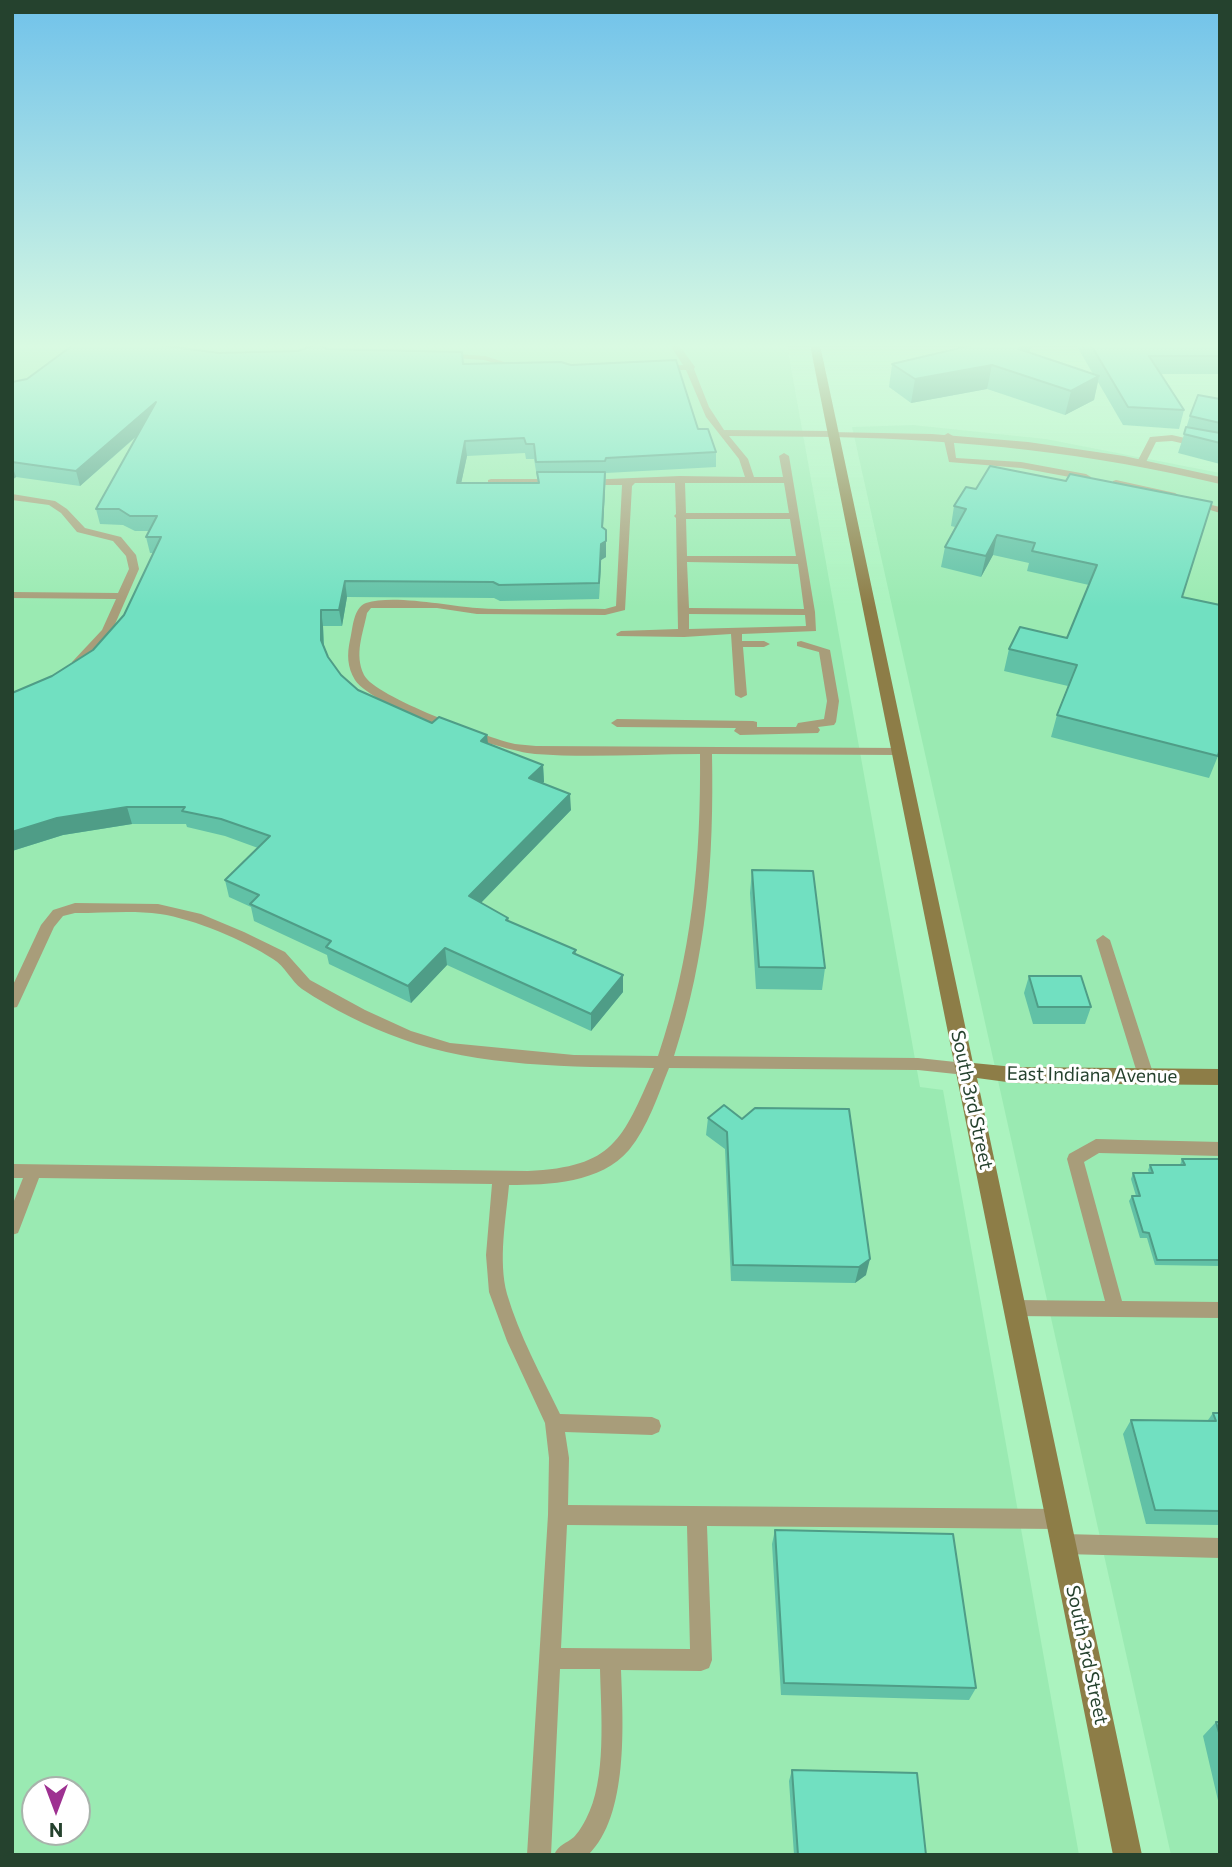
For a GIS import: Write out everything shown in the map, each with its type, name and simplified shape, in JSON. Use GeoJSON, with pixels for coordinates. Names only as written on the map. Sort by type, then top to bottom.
{"type":"FeatureCollection","features":[{"type":"Feature","properties":{"kind":"street"},"geometry":{"type":"LineString","coordinates":[[834,434],[948,436],[1052,446],[1142,462],[1220,481]]}},
{"type":"Feature","properties":{"kind":"street","name":"South 3rd Street"},"geometry":{"type":"LineString","coordinates":[[834,434],[1128,1855]]}},
{"type":"Feature","properties":{"kind":"street","name":"East Indiana Avenue"},"geometry":{"type":"LineString","coordinates":[[965,1069],[1014,1075],[1220,1077]]}},
{"type":"Feature","properties":{"kind":"lane"},"geometry":{"type":"LineString","coordinates":[[723,433],[834,434]]}},
{"type":"Feature","properties":{"kind":"lane"},"geometry":{"type":"LineString","coordinates":[[723,433],[747,463],[750,479]]}},
{"type":"Feature","properties":{"kind":"lane"},"geometry":{"type":"LineString","coordinates":[[948,436],[952,460],[1021,465],[1156,490],[1220,510]]}},
{"type":"Feature","properties":{"kind":"lane"},"geometry":{"type":"LineString","coordinates":[[1142,462],[1153,439],[1172,438],[1220,449]]}},
{"type":"Feature","properties":{"kind":"lane"},"geometry":{"type":"LineString","coordinates":[[737,638],[753,629],[812,629],[785,456]]}},
{"type":"Feature","properties":{"kind":"lane"},"geometry":{"type":"LineString","coordinates":[[680,479],[684,634]]}},
{"type":"Feature","properties":{"kind":"lane"},"geometry":{"type":"LineString","coordinates":[[491,482],[788,480]]}},
{"type":"Feature","properties":{"kind":"lane"},"geometry":{"type":"LineString","coordinates":[[629,482],[621,608],[605,612],[469,611],[437,605],[372,605],[362,612],[352,657],[355,669],[369,688],[391,702],[512,747],[899,751]]}},
{"type":"Feature","properties":{"kind":"lane"},"geometry":{"type":"LineString","coordinates":[[12,497],[60,506],[81,530],[110,536],[121,542],[135,564],[100,641],[69,669]]}},
{"type":"Feature","properties":{"kind":"lane"},"geometry":{"type":"LineString","coordinates":[[679,516],[794,516]]}},
{"type":"Feature","properties":{"kind":"lane"},"geometry":{"type":"LineString","coordinates":[[682,559],[802,559]]}},
{"type":"Feature","properties":{"kind":"lane"},"geometry":{"type":"LineString","coordinates":[[12,595],[122,596]]}},
{"type":"Feature","properties":{"kind":"lane"},"geometry":{"type":"LineString","coordinates":[[684,611],[810,612]]}},
{"type":"Feature","properties":{"kind":"lane"},"geometry":{"type":"LineString","coordinates":[[621,634],[684,634],[764,643]]}},
{"type":"Feature","properties":{"kind":"lane"},"geometry":{"type":"LineString","coordinates":[[737,638],[741,695]]}},
{"type":"Feature","properties":{"kind":"lane"},"geometry":{"type":"LineString","coordinates":[[719,724],[744,732],[811,732],[830,722],[833,701],[824,650],[801,644]]}},
{"type":"Feature","properties":{"kind":"lane"},"geometry":{"type":"LineString","coordinates":[[618,723],[753,725]]}},
{"type":"Feature","properties":{"kind":"lane"},"geometry":{"type":"LineString","coordinates":[[802,726],[820,726]]}},
{"type":"Feature","properties":{"kind":"lane"},"geometry":{"type":"LineString","coordinates":[[12,1171],[501,1178],[566,1174],[596,1165],[618,1151],[629,1138],[664,1062],[687,993],[696,942],[704,859],[706,751]]}},
{"type":"Feature","properties":{"kind":"lane"},"geometry":{"type":"LineString","coordinates":[[12,1003],[48,925],[58,913],[75,908],[158,909],[196,917],[280,956],[298,977],[314,989],[360,1014],[427,1043],[474,1052],[552,1060],[918,1065],[965,1069]]}},
{"type":"Feature","properties":{"kind":"lane"},"geometry":{"type":"LineString","coordinates":[[1103,940],[1146,1076]]}},
{"type":"Feature","properties":{"kind":"lane"},"geometry":{"type":"LineString","coordinates":[[1116,1310],[1075,1159],[1096,1146],[1220,1149]]}},
{"type":"Feature","properties":{"kind":"lane"},"geometry":{"type":"LineString","coordinates":[[12,1228],[34,1171]]}},
{"type":"Feature","properties":{"kind":"lane"},"geometry":{"type":"LineString","coordinates":[[501,1178],[495,1255],[498,1292],[516,1341],[554,1423],[558,1458],[558,1515],[539,1855]]}},
{"type":"Feature","properties":{"kind":"lane"},"geometry":{"type":"LineString","coordinates":[[1014,1308],[1220,1310]]}},
{"type":"Feature","properties":{"kind":"lane"},"geometry":{"type":"LineString","coordinates":[[554,1423],[652,1426]]}},
{"type":"Feature","properties":{"kind":"lane"},"geometry":{"type":"LineString","coordinates":[[558,1515],[1059,1519]]}},
{"type":"Feature","properties":{"kind":"lane"},"geometry":{"type":"LineString","coordinates":[[549,1658],[701,1660],[697,1515]]}},
{"type":"Feature","properties":{"kind":"lane"},"geometry":{"type":"LineString","coordinates":[[1064,1544],[1220,1548]]}},
{"type":"Feature","properties":{"kind":"lane"},"geometry":{"type":"LineString","coordinates":[[566,1855],[584,1843],[598,1818],[606,1784],[611,1737],[610,1659]]}},
{"type":"Feature","properties":{"kind":"shaded area"},"geometry":{"type":"Polygon","coordinates":[[[12,432],[803,432],[920,1087],[943,1090],[1079,1855],[12,1855],[12,432]]]}},
{"type":"Feature","properties":{"kind":"shaded area"},"geometry":{"type":"Polygon","coordinates":[[[853,432],[981,432],[1046,439],[1220,473],[1220,1855],[1171,1855],[853,432]]]}},
{"type":"Feature","properties":{"kind":"building"},"geometry":{"type":"Polygon","coordinates":[[[12,432],[121,432],[76,471],[12,462],[12,432]]]}},
{"type":"Feature","properties":{"kind":"building"},"geometry":{"type":"Polygon","coordinates":[[[139,432],[709,432],[716,452],[606,458],[605,461],[536,462],[534,444],[526,444],[524,438],[465,441],[457,483],[539,483],[537,472],[605,472],[602,527],[606,530],[606,541],[601,544],[599,583],[499,585],[493,582],[345,581],[339,610],[321,610],[321,640],[328,657],[341,675],[358,690],[432,723],[439,717],[487,735],[481,741],[543,765],[529,778],[570,794],[469,896],[508,918],[506,920],[576,950],[573,953],[623,975],[591,1014],[445,948],[408,986],[326,947],[331,941],[250,904],[259,895],[225,880],[270,836],[221,819],[182,811],[185,807],[127,807],[57,818],[12,832],[12,693],[52,676],[93,650],[124,615],[161,537],[146,537],[157,516],[130,516],[119,509],[96,509],[139,432]]]}},
{"type":"Feature","properties":{"kind":"building"},"geometry":{"type":"Polygon","coordinates":[[[1220,433],[1220,443],[1184,434],[1220,433]]]}},
{"type":"Feature","properties":{"kind":"building"},"geometry":{"type":"Polygon","coordinates":[[[990,466],[1066,481],[1070,474],[1212,502],[1182,597],[1220,605],[1218,756],[1057,715],[1077,665],[1009,649],[1020,627],[1067,638],[1097,565],[1032,551],[1035,543],[997,535],[986,556],[945,547],[966,509],[954,506],[966,487],[976,489],[990,466]]]}},
{"type":"Feature","properties":{"kind":"building"},"geometry":{"type":"Polygon","coordinates":[[[752,870],[813,871],[825,968],[759,967],[752,870]]]}},
{"type":"Feature","properties":{"kind":"building"},"geometry":{"type":"Polygon","coordinates":[[[1029,976],[1081,976],[1091,1007],[1038,1007],[1029,976]]]}},
{"type":"Feature","properties":{"kind":"building"},"geometry":{"type":"Polygon","coordinates":[[[724,1105],[742,1119],[755,1108],[849,1109],[870,1259],[859,1267],[733,1265],[727,1132],[708,1118],[724,1105]]]}},
{"type":"Feature","properties":{"kind":"building"},"geometry":{"type":"Polygon","coordinates":[[[1182,1159],[1220,1159],[1220,1260],[1157,1260],[1149,1233],[1143,1232],[1132,1196],[1140,1196],[1133,1173],[1153,1173],[1150,1165],[1185,1165],[1182,1159]]]}},
{"type":"Feature","properties":{"kind":"building"},"geometry":{"type":"Polygon","coordinates":[[[1213,1413],[1220,1413],[1220,1511],[1155,1510],[1131,1420],[1216,1421],[1213,1413]]]}},
{"type":"Feature","properties":{"kind":"building"},"geometry":{"type":"Polygon","coordinates":[[[775,1530],[953,1534],[976,1688],[784,1683],[775,1530]]]}},
{"type":"Feature","properties":{"kind":"building"},"geometry":{"type":"Polygon","coordinates":[[[792,1770],[917,1773],[926,1855],[798,1855],[792,1770]]]}}]}
